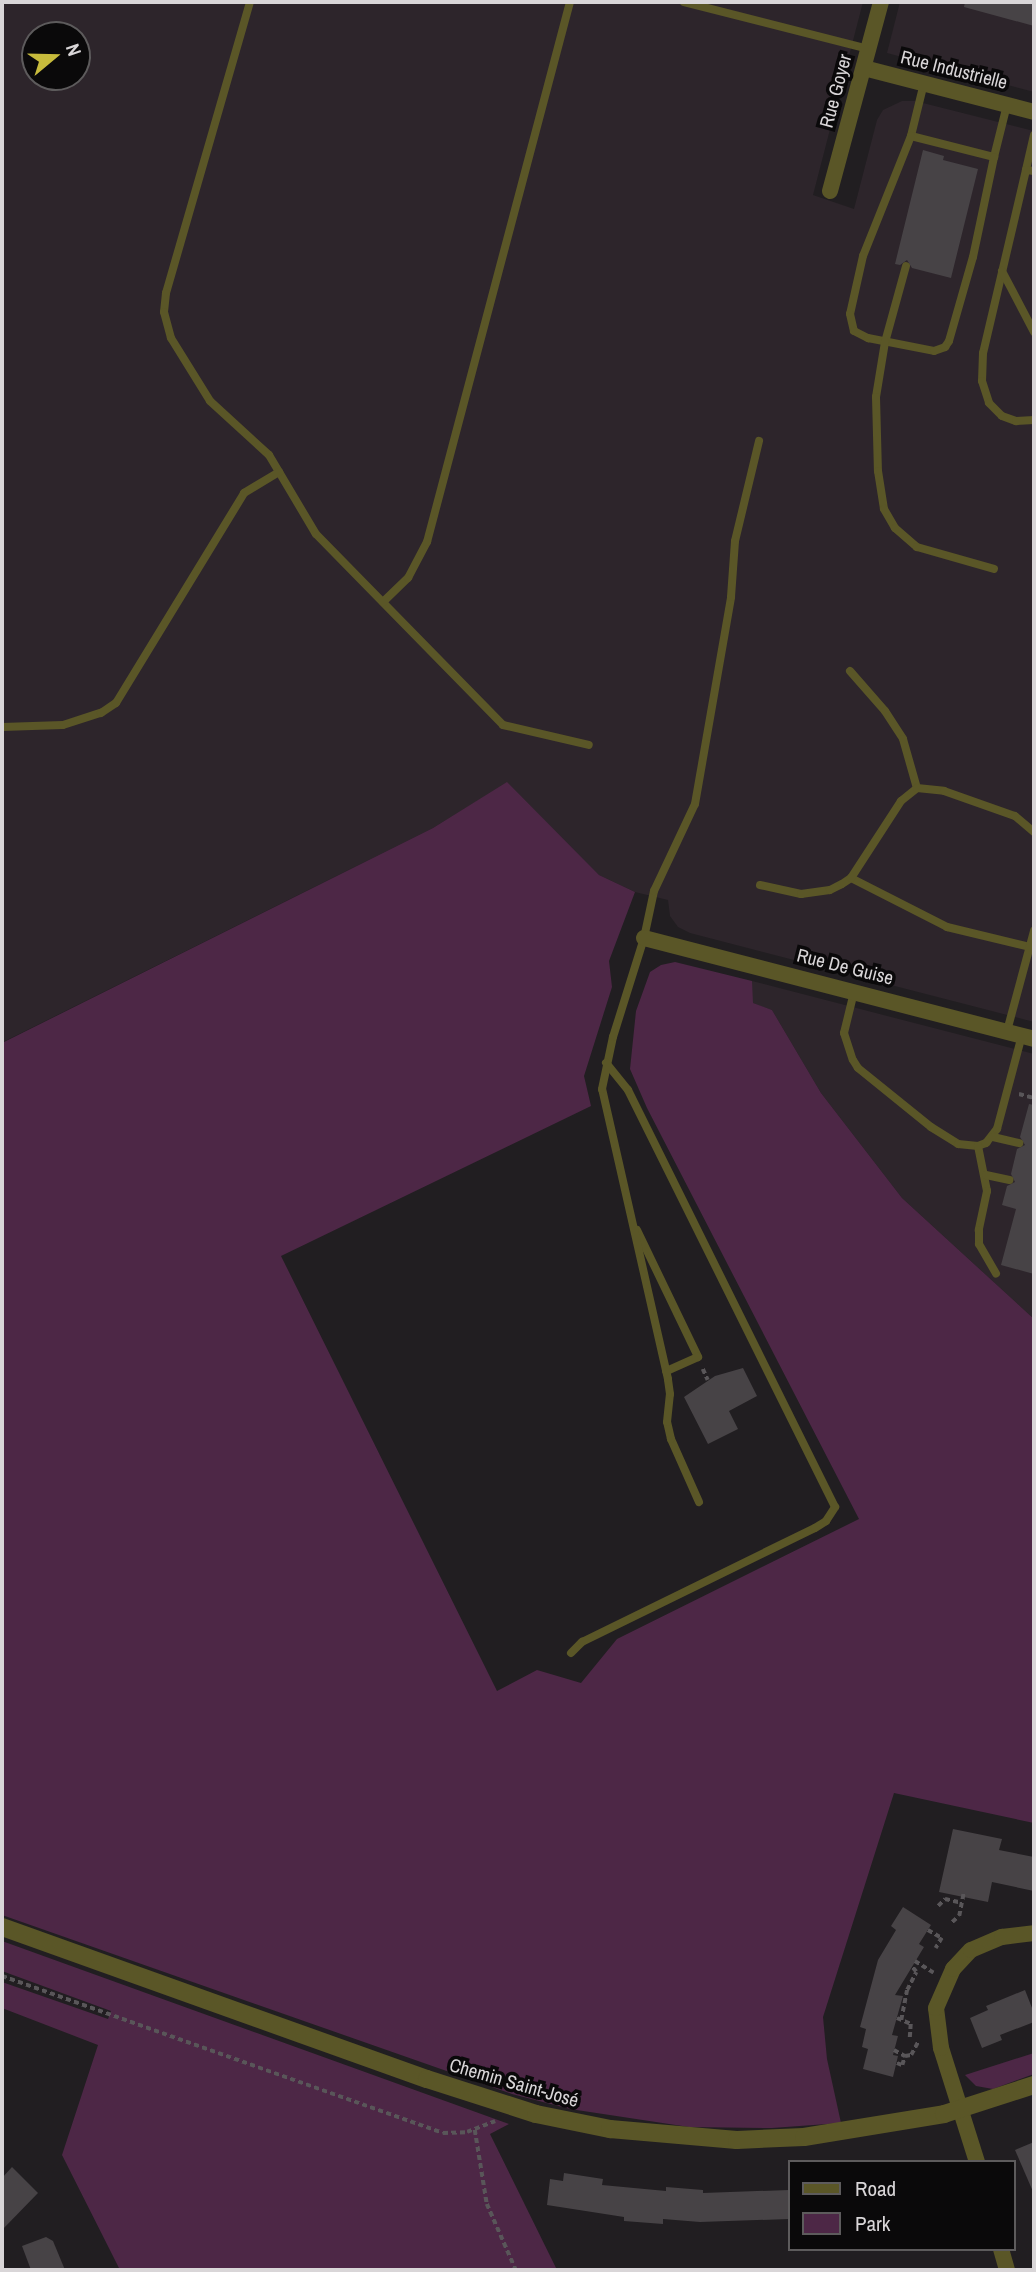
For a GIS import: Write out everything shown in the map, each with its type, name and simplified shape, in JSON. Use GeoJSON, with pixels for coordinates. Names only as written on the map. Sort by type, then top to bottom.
{"type":"FeatureCollection","features":[{"type":"Feature","properties":{"kind":"street","name":"Rue Goyer"},"geometry":{"type":"LineString","coordinates":[[830,191],[881,2]]}},
{"type":"Feature","properties":{"kind":"street","name":"Rue Industrielle"},"geometry":{"type":"LineString","coordinates":[[864,68],[1034,112]]}},
{"type":"Feature","properties":{"kind":"street","name":"Rue De Guise"},"geometry":{"type":"LineString","coordinates":[[644,938],[1021,1035]]}},
{"type":"Feature","properties":{"kind":"street","name":"Chemin Saint-José"},"geometry":{"type":"LineString","coordinates":[[2,1927],[427,2080],[536,2114],[589,2126],[686,2137],[782,2138],[859,2130],[960,2109],[1034,2085]]}},
{"type":"Feature","properties":{"kind":"street"},"geometry":{"type":"LineString","coordinates":[[976,2160],[937,2032],[936,2008],[953,1969],[971,1950],[1002,1937],[1034,1933]]}},
{"type":"Feature","properties":{"kind":"street"},"geometry":{"type":"LineString","coordinates":[[1002,2251],[1007,2270]]}},
{"type":"Feature","properties":{"kind":"lane"},"geometry":{"type":"LineString","coordinates":[[250,2],[166,293],[164,312],[171,338],[210,401],[259,443],[316,534],[503,724],[589,745]]}},
{"type":"Feature","properties":{"kind":"lane"},"geometry":{"type":"LineString","coordinates":[[383,603],[408,578],[427,542],[570,2]]}},
{"type":"Feature","properties":{"kind":"lane"},"geometry":{"type":"LineString","coordinates":[[684,2],[869,49]]}},
{"type":"Feature","properties":{"kind":"lane"},"geometry":{"type":"LineString","coordinates":[[923,83],[911,136],[863,256],[850,314],[854,331],[885,342],[934,351],[945,347],[949,341],[976,244],[1007,105]]}},
{"type":"Feature","properties":{"kind":"lane"},"geometry":{"type":"LineString","coordinates":[[1034,135],[1030,171],[1002,271],[983,353],[982,381],[989,403],[1002,416],[1016,421],[1034,420]]}},
{"type":"Feature","properties":{"kind":"lane"},"geometry":{"type":"LineString","coordinates":[[911,136],[994,157]]}},
{"type":"Feature","properties":{"kind":"lane"},"geometry":{"type":"LineString","coordinates":[[906,266],[885,342],[876,397],[881,496],[889,520],[904,538],[917,547],[994,569]]}},
{"type":"Feature","properties":{"kind":"lane"},"geometry":{"type":"LineString","coordinates":[[1002,271],[1034,332]]}},
{"type":"Feature","properties":{"kind":"lane"},"geometry":{"type":"LineString","coordinates":[[699,1502],[671,1439],[667,1422],[670,1394],[666,1371],[603,1098],[606,1063],[644,938],[654,891],[695,804],[731,597],[735,541],[759,442]]}},
{"type":"Feature","properties":{"kind":"lane"},"geometry":{"type":"LineString","coordinates":[[2,727],[64,725],[90,718],[116,703],[244,493],[279,472]]}},
{"type":"Feature","properties":{"kind":"lane"},"geometry":{"type":"LineString","coordinates":[[849,671],[885,711],[903,739],[917,788]]}},
{"type":"Feature","properties":{"kind":"lane"},"geometry":{"type":"LineString","coordinates":[[760,886],[815,894],[830,890],[850,878],[891,814],[909,792],[917,788],[944,791],[1015,816],[1034,830]]}},
{"type":"Feature","properties":{"kind":"lane"},"geometry":{"type":"LineString","coordinates":[[850,878],[947,927],[1030,947]]}},
{"type":"Feature","properties":{"kind":"lane"},"geometry":{"type":"LineString","coordinates":[[855,991],[844,1033],[848,1052],[858,1068],[951,1140],[968,1147],[978,1146],[993,1136],[1002,1120],[1021,1035],[1034,931]]}},
{"type":"Feature","properties":{"kind":"lane"},"geometry":{"type":"LineString","coordinates":[[571,1653],[582,1642],[826,1521],[835,1507],[628,1090],[606,1063]]}},
{"type":"Feature","properties":{"kind":"lane"},"geometry":{"type":"LineString","coordinates":[[993,1136],[1019,1143]]}},
{"type":"Feature","properties":{"kind":"lane"},"geometry":{"type":"LineString","coordinates":[[978,1146],[986,1175],[987,1191],[978,1236],[982,1252],[996,1273]]}},
{"type":"Feature","properties":{"kind":"lane"},"geometry":{"type":"LineString","coordinates":[[986,1175],[1009,1180]]}},
{"type":"Feature","properties":{"kind":"lane"},"geometry":{"type":"LineString","coordinates":[[630,1216],[698,1357],[666,1371]]}},
{"type":"Feature","properties":{"kind":"path"},"geometry":{"type":"LineString","coordinates":[[1025,1095],[1034,1098]]}},
{"type":"Feature","properties":{"kind":"path"},"geometry":{"type":"LineString","coordinates":[[952,1922],[959,1916],[964,1891]]}},
{"type":"Feature","properties":{"kind":"path"},"geometry":{"type":"LineString","coordinates":[[938,1906],[945,1899],[962,1903]]}},
{"type":"Feature","properties":{"kind":"path"},"geometry":{"type":"LineString","coordinates":[[928,1930],[942,1938],[936,1948]]}},
{"type":"Feature","properties":{"kind":"path"},"geometry":{"type":"LineString","coordinates":[[910,2040],[911,2024],[899,2019],[907,1990],[916,1972],[912,1967]]}},
{"type":"Feature","properties":{"kind":"path"},"geometry":{"type":"LineString","coordinates":[[2,1976],[432,2129],[453,2134],[475,2130],[495,2120]]}},
{"type":"Feature","properties":{"kind":"path"},"geometry":{"type":"LineString","coordinates":[[894,2050],[905,2056],[914,2054],[918,2042]]}},
{"type":"Feature","properties":{"kind":"path"},"geometry":{"type":"LineString","coordinates":[[897,2063],[902,2065],[905,2056]]}},
{"type":"Feature","properties":{"kind":"path"},"geometry":{"type":"LineString","coordinates":[[475,2130],[487,2204],[516,2270]]}},
{"type":"Feature","properties":{"kind":"shaded area"},"geometry":{"type":"Polygon","coordinates":[[[2,2],[863,2],[813,195],[854,209],[877,120],[883,110],[902,101],[915,101],[1034,131],[1034,1022],[690,933],[678,927],[670,916],[668,900],[635,892],[599,875],[507,783],[433,828],[3,1042],[2,2]]]}},
{"type":"Feature","properties":{"kind":"shaded area"},"geometry":{"type":"Polygon","coordinates":[[[900,2],[1034,2],[1034,92],[887,53],[900,2]]]}},
{"type":"Feature","properties":{"kind":"shaded area"},"geometry":{"type":"Polygon","coordinates":[[[752,981],[1034,1054],[1034,1319],[902,1198],[821,1093],[772,1010],[752,1003],[752,981]]]}},
{"type":"Feature","properties":{"kind":"green space"},"geometry":{"type":"Polygon","coordinates":[[[507,782],[599,875],[635,892],[609,961],[612,987],[584,1076],[591,1106],[281,1256],[497,1691],[537,1670],[581,1683],[617,1639],[859,1519],[647,1108],[630,1069],[636,1011],[650,972],[661,965],[675,962],[752,981],[753,1003],[772,1010],[821,1093],[902,1198],[1034,1319],[1034,1823],[894,1793],[823,2017],[827,2059],[841,2123],[772,2128],[689,2127],[570,2109],[512,2094],[2,1915],[2,1039],[4,1042],[433,828],[507,782]]]}},
{"type":"Feature","properties":{"kind":"green space"},"geometry":{"type":"Polygon","coordinates":[[[2,1941],[509,2124],[490,2134],[557,2270],[120,2270],[62,2155],[98,2045],[2,2008],[2,1982],[108,2019],[111,2011],[2,1971],[2,1941]]]}},
{"type":"Feature","properties":{"kind":"green space"},"geometry":{"type":"Polygon","coordinates":[[[1034,2053],[1034,2074],[993,2089],[976,2086],[965,2075],[1034,2053]]]}},
{"type":"Feature","properties":{"kind":"building"},"geometry":{"type":"Polygon","coordinates":[[[965,2],[1034,2],[1034,26],[964,7],[965,2]]]}},
{"type":"Feature","properties":{"kind":"building"},"geometry":{"type":"Polygon","coordinates":[[[923,150],[944,156],[943,160],[978,169],[951,278],[912,268],[907,260],[900,265],[895,264],[923,150]]]}},
{"type":"Feature","properties":{"kind":"building"},"geometry":{"type":"Polygon","coordinates":[[[1029,1104],[1034,1105],[1034,1274],[1001,1265],[1016,1209],[1002,1205],[1007,1186],[1015,1182],[1011,1174],[1017,1149],[1025,1145],[1020,1137],[1029,1104]]]}},
{"type":"Feature","properties":{"kind":"building"},"geometry":{"type":"Polygon","coordinates":[[[743,1368],[757,1396],[729,1411],[738,1429],[708,1444],[684,1397],[715,1376],[743,1368]]]}},
{"type":"Feature","properties":{"kind":"building"},"geometry":{"type":"Polygon","coordinates":[[[953,1829],[1002,1839],[999,1850],[1034,1857],[1034,1891],[992,1882],[988,1902],[939,1892],[953,1829]]]}},
{"type":"Feature","properties":{"kind":"building"},"geometry":{"type":"Polygon","coordinates":[[[903,1907],[931,1925],[919,1944],[924,1947],[895,1995],[903,1996],[892,2035],[898,2036],[893,2055],[898,2056],[893,2077],[863,2069],[868,2049],[862,2047],[866,2029],[860,2027],[878,1960],[896,1930],[891,1926],[903,1907]]]}},
{"type":"Feature","properties":{"kind":"building"},"geometry":{"type":"Polygon","coordinates":[[[1025,1990],[1034,2013],[1034,2022],[1000,2035],[1002,2040],[982,2048],[970,2018],[988,2010],[986,2006],[1025,1990]]]}},
{"type":"Feature","properties":{"kind":"building"},"geometry":{"type":"Polygon","coordinates":[[[1034,2142],[1034,2194],[1015,2150],[1034,2142]]]}},
{"type":"Feature","properties":{"kind":"building"},"geometry":{"type":"Polygon","coordinates":[[[12,2167],[38,2193],[2,2230],[2,2178],[12,2167]]]}},
{"type":"Feature","properties":{"kind":"building"},"geometry":{"type":"Polygon","coordinates":[[[564,2173],[603,2179],[602,2185],[666,2191],[666,2187],[703,2190],[703,2193],[788,2190],[788,2219],[700,2222],[663,2219],[663,2224],[624,2221],[624,2217],[547,2205],[550,2179],[563,2181],[564,2173]]]}},
{"type":"Feature","properties":{"kind":"building"},"geometry":{"type":"Polygon","coordinates":[[[46,2237],[53,2241],[65,2270],[31,2270],[22,2246],[46,2237]]]}}]}
